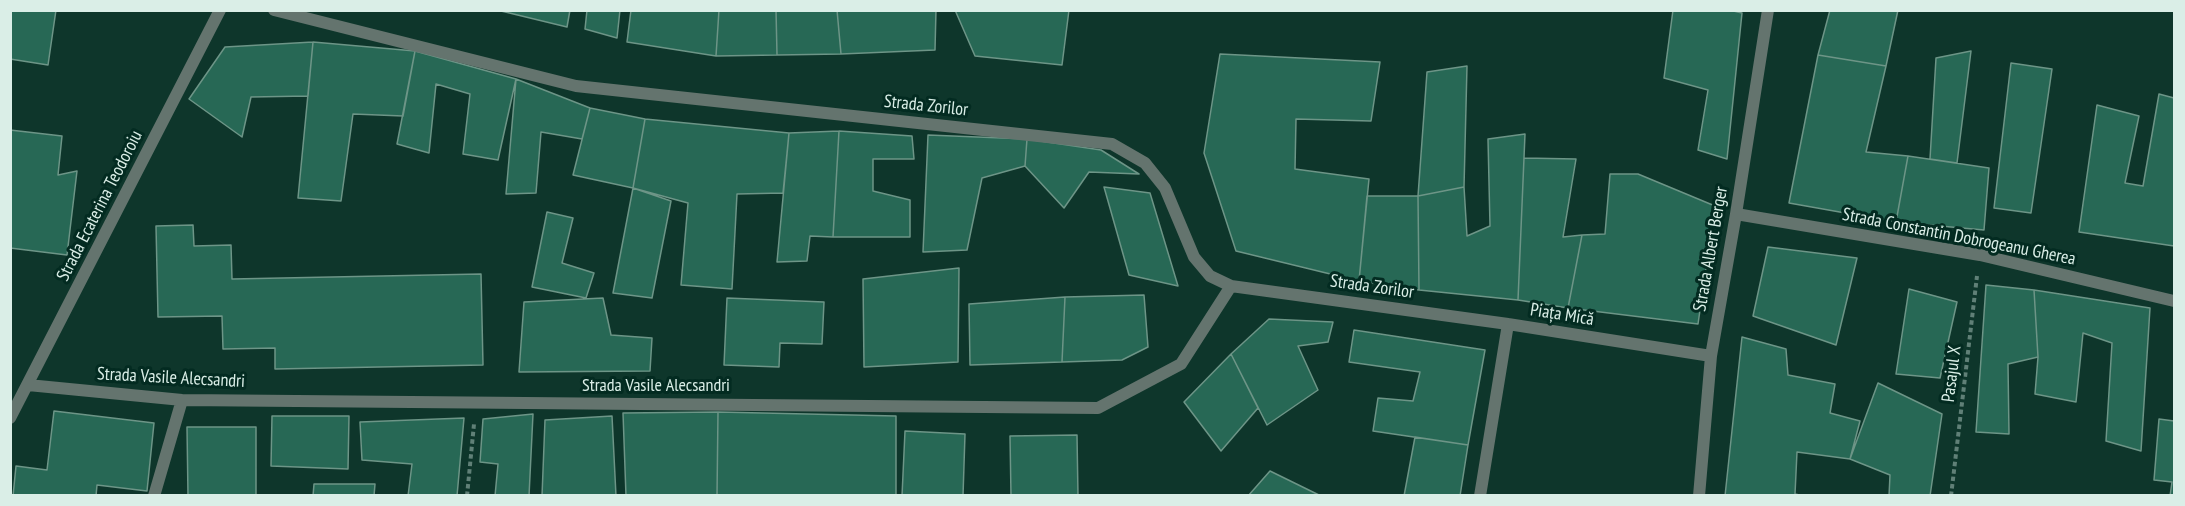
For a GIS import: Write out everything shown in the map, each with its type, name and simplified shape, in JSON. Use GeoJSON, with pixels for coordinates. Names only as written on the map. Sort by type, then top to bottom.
{"type":"FeatureCollection","features":[{"type":"Feature","properties":{"kind":"street","name":"Strada Ecaterina Teodoroiu"},"geometry":{"type":"LineString","coordinates":[[10,418],[220,10]]}},
{"type":"Feature","properties":{"kind":"street","name":"Strada Zorilor"},"geometry":{"type":"LineString","coordinates":[[274,10],[576,86],[1112,144],[1145,163],[1165,188],[1194,257],[1210,276],[1231,286],[1508,324]]}},
{"type":"Feature","properties":{"kind":"street","name":"Strada Albert Berger"},"geometry":{"type":"LineString","coordinates":[[1699,495],[1711,356],[1768,10]]}},
{"type":"Feature","properties":{"kind":"street","name":"Strada Constantin Dobrogeanu Gherea"},"geometry":{"type":"LineString","coordinates":[[1736,214],[1980,255],[2175,301]]}},
{"type":"Feature","properties":{"kind":"street","name":"Strada Vasile Alecsandri"},"geometry":{"type":"LineString","coordinates":[[28,385],[182,400],[1098,408],[1181,364],[1231,286]]}},
{"type":"Feature","properties":{"kind":"street","name":"Piața Mică"},"geometry":{"type":"LineString","coordinates":[[1480,495],[1490,454],[1508,324],[1711,356]]}},
{"type":"Feature","properties":{"kind":"street"},"geometry":{"type":"LineString","coordinates":[[154,495],[182,400]]}},
{"type":"Feature","properties":{"kind":"path","name":"Pasajul X"},"geometry":{"type":"LineString","coordinates":[[1951,495],[1980,255]]}},
{"type":"Feature","properties":{"kind":"path"},"geometry":{"type":"LineString","coordinates":[[468,495],[476,402]]}},
{"type":"Feature","properties":{"kind":"building"},"geometry":{"type":"Polygon","coordinates":[[[10,10],[56,10],[48,65],[10,59],[10,10]]]}},
{"type":"Feature","properties":{"kind":"building"},"geometry":{"type":"Polygon","coordinates":[[[497,10],[570,10],[567,27],[497,10]]]}},
{"type":"Feature","properties":{"kind":"building"},"geometry":{"type":"Polygon","coordinates":[[[587,10],[620,10],[617,38],[585,29],[587,10]]]}},
{"type":"Feature","properties":{"kind":"building"},"geometry":{"type":"Polygon","coordinates":[[[631,10],[719,10],[716,56],[627,42],[631,10]]]}},
{"type":"Feature","properties":{"kind":"building"},"geometry":{"type":"Polygon","coordinates":[[[719,10],[776,10],[777,55],[716,56],[719,10]]]}},
{"type":"Feature","properties":{"kind":"building"},"geometry":{"type":"Polygon","coordinates":[[[776,10],[837,10],[841,54],[777,55],[776,10]]]}},
{"type":"Feature","properties":{"kind":"building"},"geometry":{"type":"Polygon","coordinates":[[[837,10],[936,10],[935,50],[841,54],[837,10]]]}},
{"type":"Feature","properties":{"kind":"building"},"geometry":{"type":"Polygon","coordinates":[[[955,10],[1069,10],[1062,65],[975,56],[955,10]]]}},
{"type":"Feature","properties":{"kind":"building"},"geometry":{"type":"Polygon","coordinates":[[[1673,10],[1729,10],[1742,13],[1727,159],[1698,150],[1708,90],[1664,78],[1673,10]]]}},
{"type":"Feature","properties":{"kind":"building"},"geometry":{"type":"Polygon","coordinates":[[[1830,10],[1898,10],[1886,66],[1818,55],[1830,10]]]}},
{"type":"Feature","properties":{"kind":"building"},"geometry":{"type":"Polygon","coordinates":[[[313,42],[415,51],[403,116],[353,114],[341,201],[298,198],[313,42]]]}},
{"type":"Feature","properties":{"kind":"building"},"geometry":{"type":"Polygon","coordinates":[[[313,42],[308,96],[251,97],[242,137],[189,99],[225,47],[313,42]]]}},
{"type":"Feature","properties":{"kind":"building"},"geometry":{"type":"Polygon","coordinates":[[[415,51],[516,79],[498,160],[463,154],[470,94],[436,84],[429,153],[397,144],[415,51]]]}},
{"type":"Feature","properties":{"kind":"building"},"geometry":{"type":"Polygon","coordinates":[[[1971,51],[1957,163],[1930,159],[1936,58],[1971,51]]]}},
{"type":"Feature","properties":{"kind":"building"},"geometry":{"type":"Polygon","coordinates":[[[1220,54],[1380,62],[1371,121],[1296,119],[1295,169],[1369,179],[1359,281],[1236,251],[1204,153],[1220,54]]]}},
{"type":"Feature","properties":{"kind":"building"},"geometry":{"type":"Polygon","coordinates":[[[1818,55],[1886,66],[1866,152],[1908,156],[1896,222],[1789,203],[1818,55]]]}},
{"type":"Feature","properties":{"kind":"building"},"geometry":{"type":"Polygon","coordinates":[[[2011,63],[2052,69],[2031,213],[1994,208],[2011,63]]]}},
{"type":"Feature","properties":{"kind":"building"},"geometry":{"type":"Polygon","coordinates":[[[1467,66],[1464,187],[1418,196],[1427,72],[1467,66]]]}},
{"type":"Feature","properties":{"kind":"building"},"geometry":{"type":"Polygon","coordinates":[[[516,79],[590,108],[582,139],[541,132],[536,193],[506,194],[516,79]]]}},
{"type":"Feature","properties":{"kind":"building"},"geometry":{"type":"Polygon","coordinates":[[[2159,94],[2174,98],[2174,246],[2079,232],[2097,105],[2139,116],[2125,183],[2143,186],[2159,94]]]}},
{"type":"Feature","properties":{"kind":"building"},"geometry":{"type":"Polygon","coordinates":[[[590,108],[645,119],[633,188],[573,175],[590,108]]]}},
{"type":"Feature","properties":{"kind":"building"},"geometry":{"type":"Polygon","coordinates":[[[645,119],[789,133],[783,193],[737,194],[732,289],[681,285],[688,203],[633,188],[645,119]]]}},
{"type":"Feature","properties":{"kind":"building"},"geometry":{"type":"Polygon","coordinates":[[[10,130],[62,136],[58,175],[77,171],[67,255],[10,248],[10,130]]]}},
{"type":"Feature","properties":{"kind":"building"},"geometry":{"type":"Polygon","coordinates":[[[839,131],[912,136],[914,159],[873,159],[873,191],[910,200],[910,237],[833,237],[839,131]]]}},
{"type":"Feature","properties":{"kind":"building"},"geometry":{"type":"Polygon","coordinates":[[[839,131],[833,237],[810,236],[807,261],[777,262],[789,133],[839,131]]]}},
{"type":"Feature","properties":{"kind":"building"},"geometry":{"type":"Polygon","coordinates":[[[1525,134],[1518,300],[1419,290],[1418,196],[1464,187],[1467,236],[1490,226],[1488,139],[1525,134]]]}},
{"type":"Feature","properties":{"kind":"building"},"geometry":{"type":"Polygon","coordinates":[[[928,135],[1027,139],[1025,166],[982,178],[967,250],[923,252],[928,135]]]}},
{"type":"Feature","properties":{"kind":"building"},"geometry":{"type":"Polygon","coordinates":[[[1027,139],[1101,150],[1139,174],[1089,172],[1064,208],[1025,166],[1027,139]]]}},
{"type":"Feature","properties":{"kind":"building"},"geometry":{"type":"Polygon","coordinates":[[[1908,156],[1989,168],[1984,230],[1896,222],[1908,156]]]}},
{"type":"Feature","properties":{"kind":"building"},"geometry":{"type":"Polygon","coordinates":[[[1524,158],[1576,159],[1563,237],[1582,235],[1568,308],[1518,300],[1524,158]]]}},
{"type":"Feature","properties":{"kind":"building"},"geometry":{"type":"Polygon","coordinates":[[[1610,174],[1638,174],[1715,206],[1698,324],[1568,308],[1582,235],[1605,234],[1610,174]]]}},
{"type":"Feature","properties":{"kind":"building"},"geometry":{"type":"Polygon","coordinates":[[[1104,187],[1150,193],[1178,286],[1129,275],[1104,187]]]}},
{"type":"Feature","properties":{"kind":"building"},"geometry":{"type":"Polygon","coordinates":[[[633,188],[671,201],[652,298],[613,293],[633,188]]]}},
{"type":"Feature","properties":{"kind":"building"},"geometry":{"type":"Polygon","coordinates":[[[1367,196],[1418,196],[1419,290],[1359,281],[1367,196]]]}},
{"type":"Feature","properties":{"kind":"building"},"geometry":{"type":"Polygon","coordinates":[[[547,212],[573,218],[562,263],[594,273],[586,298],[532,287],[547,212]]]}},
{"type":"Feature","properties":{"kind":"building"},"geometry":{"type":"Polygon","coordinates":[[[193,225],[194,246],[231,245],[232,279],[481,274],[483,365],[275,369],[275,348],[223,349],[222,316],[158,317],[156,226],[193,225]]]}},
{"type":"Feature","properties":{"kind":"building"},"geometry":{"type":"Polygon","coordinates":[[[1768,247],[1857,258],[1836,345],[1753,316],[1768,247]]]}},
{"type":"Feature","properties":{"kind":"building"},"geometry":{"type":"Polygon","coordinates":[[[959,268],[958,362],[864,367],[863,279],[959,268]]]}},
{"type":"Feature","properties":{"kind":"building"},"geometry":{"type":"Polygon","coordinates":[[[1986,285],[2034,290],[2038,357],[2008,364],[2009,434],[1976,432],[1986,285]]]}},
{"type":"Feature","properties":{"kind":"building"},"geometry":{"type":"Polygon","coordinates":[[[1909,289],[1957,302],[1940,378],[1896,374],[1909,289]]]}},
{"type":"Feature","properties":{"kind":"building"},"geometry":{"type":"Polygon","coordinates":[[[2034,290],[2150,308],[2141,451],[2106,441],[2112,343],[2083,333],[2076,402],[2035,394],[2038,357],[2034,290]]]}},
{"type":"Feature","properties":{"kind":"building"},"geometry":{"type":"Polygon","coordinates":[[[1144,295],[1148,347],[1122,360],[1062,362],[1065,297],[1144,295]]]}},
{"type":"Feature","properties":{"kind":"building"},"geometry":{"type":"Polygon","coordinates":[[[1065,297],[1062,362],[970,365],[969,304],[1065,297]]]}},
{"type":"Feature","properties":{"kind":"building"},"geometry":{"type":"Polygon","coordinates":[[[603,298],[611,335],[652,338],[650,371],[519,372],[524,302],[603,298]]]}},
{"type":"Feature","properties":{"kind":"building"},"geometry":{"type":"Polygon","coordinates":[[[727,298],[824,302],[822,344],[780,343],[779,367],[724,365],[727,298]]]}},
{"type":"Feature","properties":{"kind":"building"},"geometry":{"type":"Polygon","coordinates":[[[1269,319],[1333,322],[1328,342],[1298,346],[1318,390],[1267,425],[1231,354],[1269,319]]]}},
{"type":"Feature","properties":{"kind":"building"},"geometry":{"type":"Polygon","coordinates":[[[1354,330],[1485,350],[1468,445],[1373,431],[1378,398],[1413,401],[1420,372],[1349,362],[1354,330]]]}},
{"type":"Feature","properties":{"kind":"building"},"geometry":{"type":"Polygon","coordinates":[[[1742,337],[1786,349],[1788,375],[1835,384],[1830,413],[1860,421],[1850,459],[1797,452],[1795,494],[1804,496],[1725,496],[1742,337]]]}},
{"type":"Feature","properties":{"kind":"building"},"geometry":{"type":"Polygon","coordinates":[[[1231,354],[1258,408],[1221,451],[1184,402],[1231,354]]]}},
{"type":"Feature","properties":{"kind":"building"},"geometry":{"type":"Polygon","coordinates":[[[1878,383],[1942,414],[1930,496],[1889,496],[1890,475],[1850,459],[1878,383]]]}},
{"type":"Feature","properties":{"kind":"building"},"geometry":{"type":"Polygon","coordinates":[[[54,411],[154,423],[147,491],[97,485],[96,496],[13,496],[16,466],[47,470],[54,411]]]}},
{"type":"Feature","properties":{"kind":"building"},"geometry":{"type":"Polygon","coordinates":[[[718,412],[717,496],[626,496],[623,413],[718,412]]]}},
{"type":"Feature","properties":{"kind":"building"},"geometry":{"type":"Polygon","coordinates":[[[718,412],[896,416],[896,496],[717,496],[718,412]]]}},
{"type":"Feature","properties":{"kind":"building"},"geometry":{"type":"Polygon","coordinates":[[[533,414],[529,496],[495,496],[498,464],[480,462],[483,419],[533,414]]]}},
{"type":"Feature","properties":{"kind":"building"},"geometry":{"type":"Polygon","coordinates":[[[272,416],[349,416],[348,469],[271,466],[272,416]]]}},
{"type":"Feature","properties":{"kind":"building"},"geometry":{"type":"Polygon","coordinates":[[[612,416],[616,496],[542,496],[545,420],[612,416]]]}},
{"type":"Feature","properties":{"kind":"building"},"geometry":{"type":"Polygon","coordinates":[[[464,418],[457,496],[408,496],[412,464],[362,460],[360,422],[464,418]]]}},
{"type":"Feature","properties":{"kind":"building"},"geometry":{"type":"Polygon","coordinates":[[[2159,419],[2174,421],[2174,496],[2170,496],[2172,482],[2154,480],[2159,419]]]}},
{"type":"Feature","properties":{"kind":"building"},"geometry":{"type":"Polygon","coordinates":[[[187,427],[256,427],[256,496],[188,496],[187,427]]]}},
{"type":"Feature","properties":{"kind":"building"},"geometry":{"type":"Polygon","coordinates":[[[905,431],[965,434],[963,496],[902,496],[905,431]]]}},
{"type":"Feature","properties":{"kind":"building"},"geometry":{"type":"Polygon","coordinates":[[[1077,435],[1078,496],[1011,496],[1010,436],[1077,435]]]}},
{"type":"Feature","properties":{"kind":"building"},"geometry":{"type":"Polygon","coordinates":[[[1415,437],[1468,445],[1460,496],[1404,496],[1415,437]]]}},
{"type":"Feature","properties":{"kind":"building"},"geometry":{"type":"Polygon","coordinates":[[[1270,471],[1321,496],[1248,496],[1270,471]]]}},
{"type":"Feature","properties":{"kind":"building"},"geometry":{"type":"Polygon","coordinates":[[[314,484],[375,484],[374,496],[313,496],[314,484]]]}}]}
